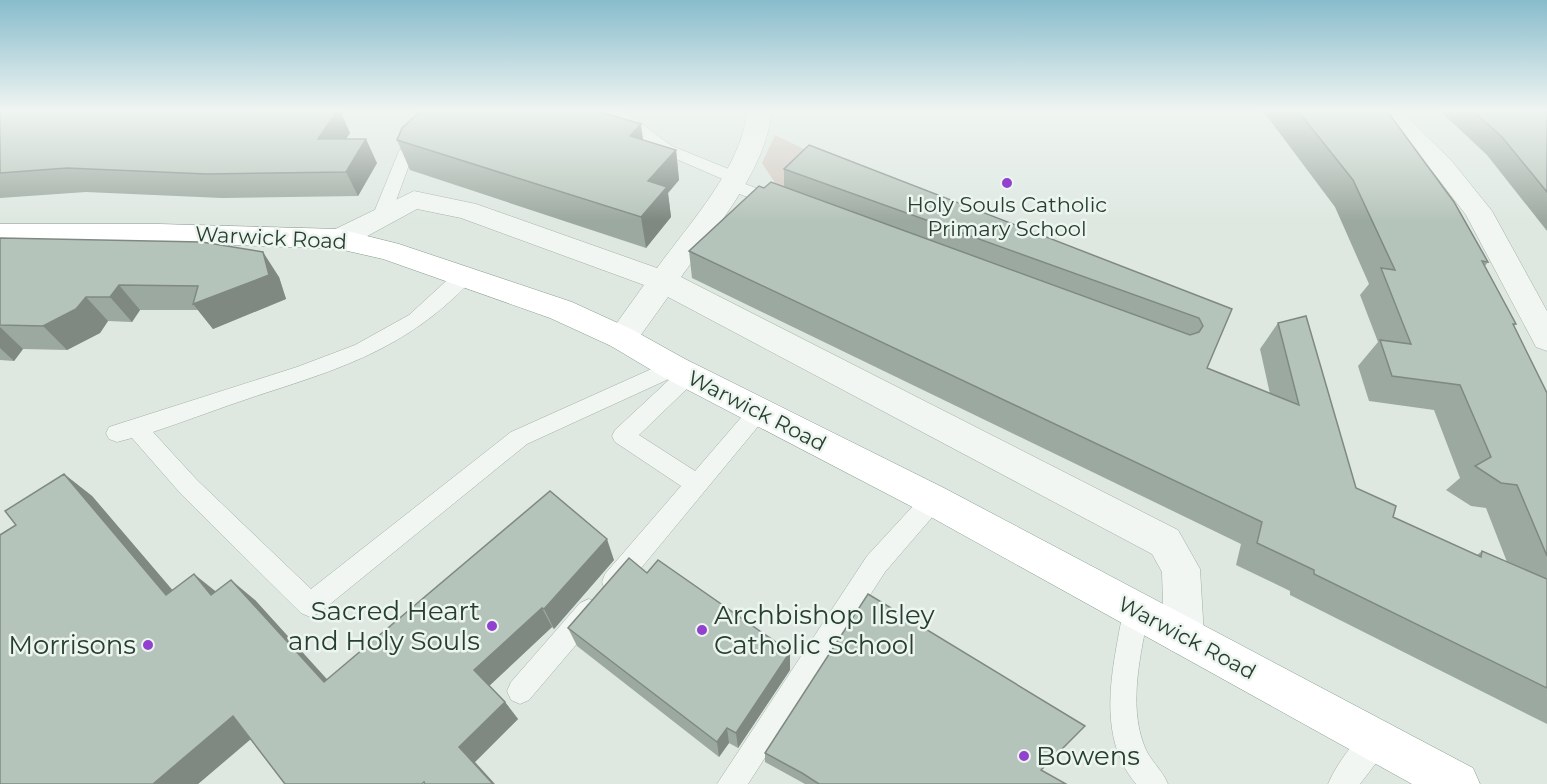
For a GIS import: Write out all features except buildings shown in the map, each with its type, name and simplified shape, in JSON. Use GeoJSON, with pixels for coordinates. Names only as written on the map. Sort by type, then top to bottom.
{"type":"FeatureCollection","features":[{"type":"Feature","properties":{"kind":"highway","name":"Warwick Road"},"geometry":{"type":"LineString","coordinates":[[0,233],[215,234],[339,239],[389,251],[561,310],[622,338],[681,372],[933,500],[1457,784]]}},
{"type":"Feature","properties":{"kind":"street"},"geometry":{"type":"LineString","coordinates":[[622,338],[734,182],[749,148]]}},
{"type":"Feature","properties":{"kind":"street"},"geometry":{"type":"LineString","coordinates":[[1424,148],[1442,166],[1478,211],[1547,339]]}},
{"type":"Feature","properties":{"kind":"street"},"geometry":{"type":"LineString","coordinates":[[339,239],[414,200],[466,210],[663,281],[1165,542],[1181,569],[1184,636]]}},
{"type":"Feature","properties":{"kind":"lane"},"geometry":{"type":"LineString","coordinates":[[381,217],[405,155],[413,148]]}},
{"type":"Feature","properties":{"kind":"lane"},"geometry":{"type":"LineString","coordinates":[[664,148],[734,182],[799,210]]}},
{"type":"Feature","properties":{"kind":"lane"},"geometry":{"type":"LineString","coordinates":[[17,255],[33,232]]}},
{"type":"Feature","properties":{"kind":"lane"},"geometry":{"type":"LineString","coordinates":[[463,277],[436,307],[418,320],[356,355],[126,430],[189,487],[310,605],[519,438],[681,372]]}},
{"type":"Feature","properties":{"kind":"lane"},"geometry":{"type":"LineString","coordinates":[[681,372],[623,436],[698,485]]}},
{"type":"Feature","properties":{"kind":"lane"},"geometry":{"type":"LineString","coordinates":[[520,691],[759,412]]}},
{"type":"Feature","properties":{"kind":"lane"},"geometry":{"type":"LineString","coordinates":[[731,784],[876,564],[933,500]]}},
{"type":"Feature","properties":{"kind":"lane"},"geometry":{"type":"LineString","coordinates":[[1136,611],[1126,668],[1125,729],[1137,762],[1154,784]]}},
{"type":"Feature","properties":{"kind":"lane"},"geometry":{"type":"LineString","coordinates":[[1342,784],[1376,740]]}},
{"type":"Feature","properties":{"kind":"shaded area"},"geometry":{"type":"Polygon","coordinates":[[[769,148],[801,148],[825,159],[781,192],[762,163],[769,148]]]}},
{"type":"Feature","properties":{"kind":"place","name":"Holy Souls Catholic Primary School"},"geometry":{"type":"Point","coordinates":[1007,183]}},
{"type":"Feature","properties":{"kind":"place","name":"Sacred Heart and Holy Souls"},"geometry":{"type":"Point","coordinates":[492,626]}},
{"type":"Feature","properties":{"kind":"place","name":"Archbishop Ilsley Catholic School"},"geometry":{"type":"Point","coordinates":[702,630]}},
{"type":"Feature","properties":{"kind":"place","name":"Morrisons"},"geometry":{"type":"Point","coordinates":[148,645]}},
{"type":"Feature","properties":{"kind":"place","name":"Bowens"},"geometry":{"type":"Point","coordinates":[1024,756]}}]}
